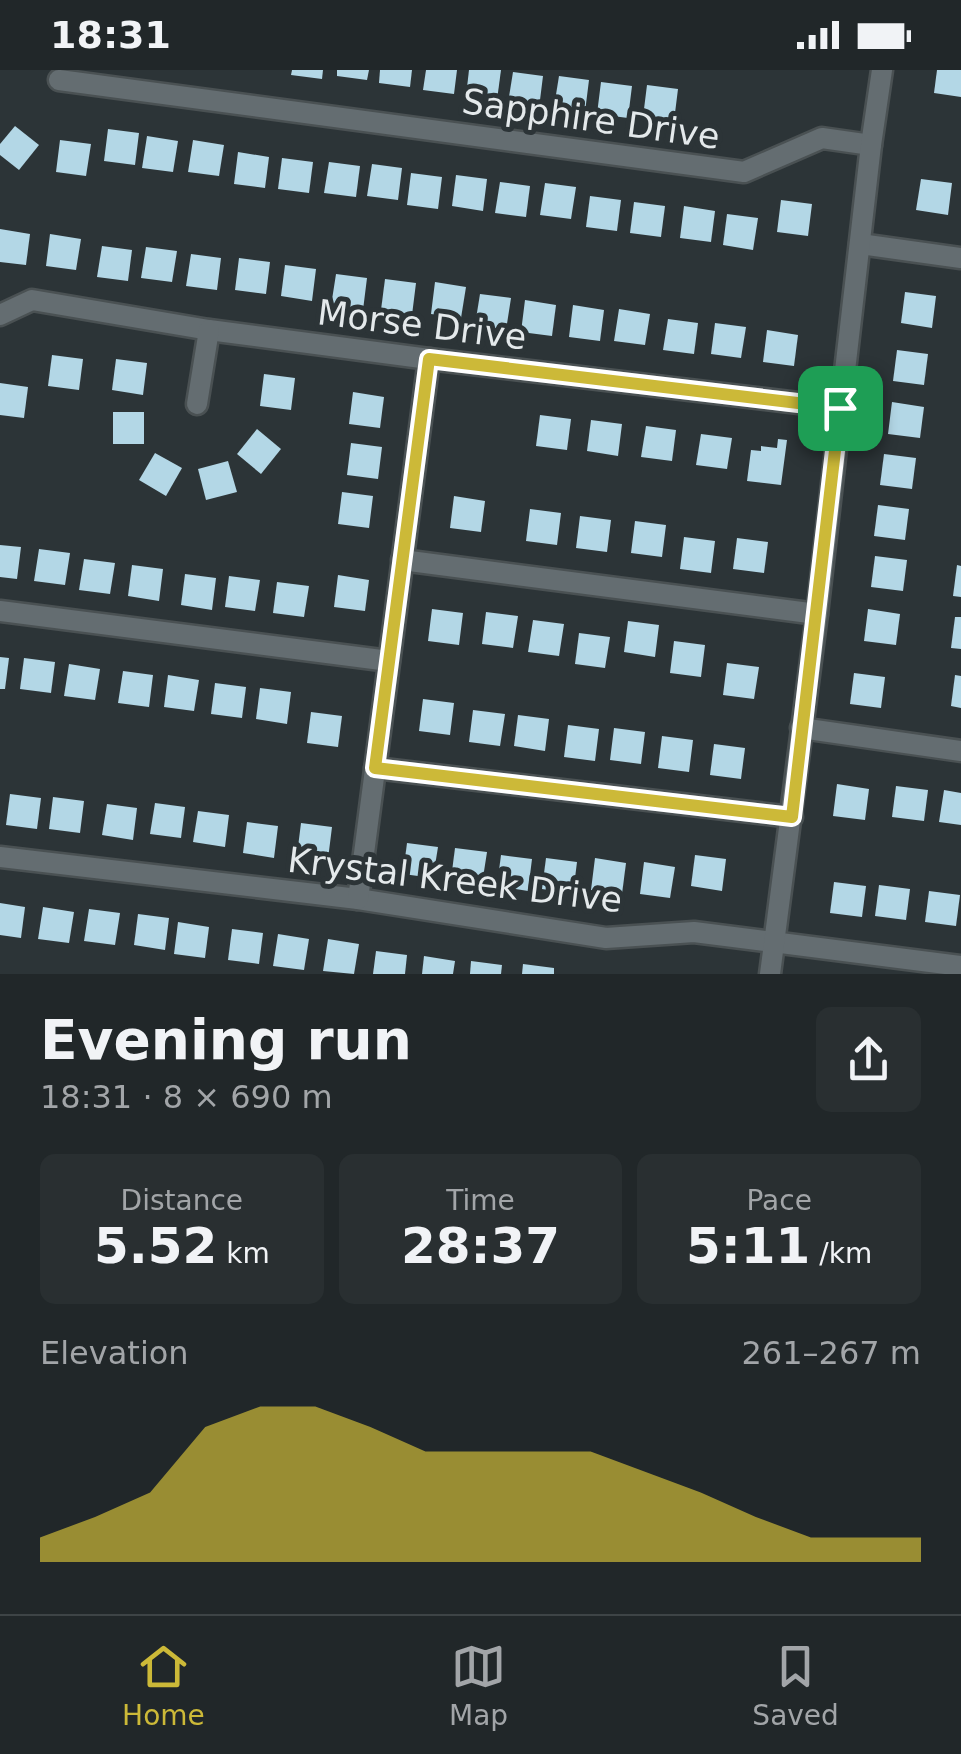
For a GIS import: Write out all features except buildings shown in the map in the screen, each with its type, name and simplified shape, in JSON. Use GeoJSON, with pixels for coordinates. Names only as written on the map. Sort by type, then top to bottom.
{"type":"FeatureCollection","features":[{"type":"Feature","properties":{"kind":"street"},"geometry":{"type":"LineString","coordinates":[[770,974],[818,614],[882,70]]}},
{"type":"Feature","properties":{"kind":"street","name":"Sapphire Drive"},"geometry":{"type":"LineString","coordinates":[[59,80],[744,172],[822,138],[871,145]]}},
{"type":"Feature","properties":{"kind":"street"},"geometry":{"type":"LineString","coordinates":[[860,244],[961,258]]}},
{"type":"Feature","properties":{"kind":"street","name":"Morse Drive"},"geometry":{"type":"LineString","coordinates":[[0,315],[32,300],[209,330],[840,408]]}},
{"type":"Feature","properties":{"kind":"street"},"geometry":{"type":"LineString","coordinates":[[197,404],[209,330]]}},
{"type":"Feature","properties":{"kind":"street"},"geometry":{"type":"LineString","coordinates":[[358,899],[429,359]]}},
{"type":"Feature","properties":{"kind":"street"},"geometry":{"type":"LineString","coordinates":[[402,560],[818,614]]}},
{"type":"Feature","properties":{"kind":"street"},"geometry":{"type":"LineString","coordinates":[[0,612],[389,661]]}},
{"type":"Feature","properties":{"kind":"street"},"geometry":{"type":"LineString","coordinates":[[802,728],[961,751]]}},
{"type":"Feature","properties":{"kind":"street"},"geometry":{"type":"LineString","coordinates":[[375,768],[792,817]]}},
{"type":"Feature","properties":{"kind":"street","name":"Krystal Kreek Drive"},"geometry":{"type":"LineString","coordinates":[[0,857],[358,899],[606,938],[694,932],[961,966]]}},
{"type":"Feature","properties":{"kind":"route"},"geometry":{"type":"LineString","coordinates":[[429,359],[840,408],[792,817],[375,768],[429,359]]}}]}
